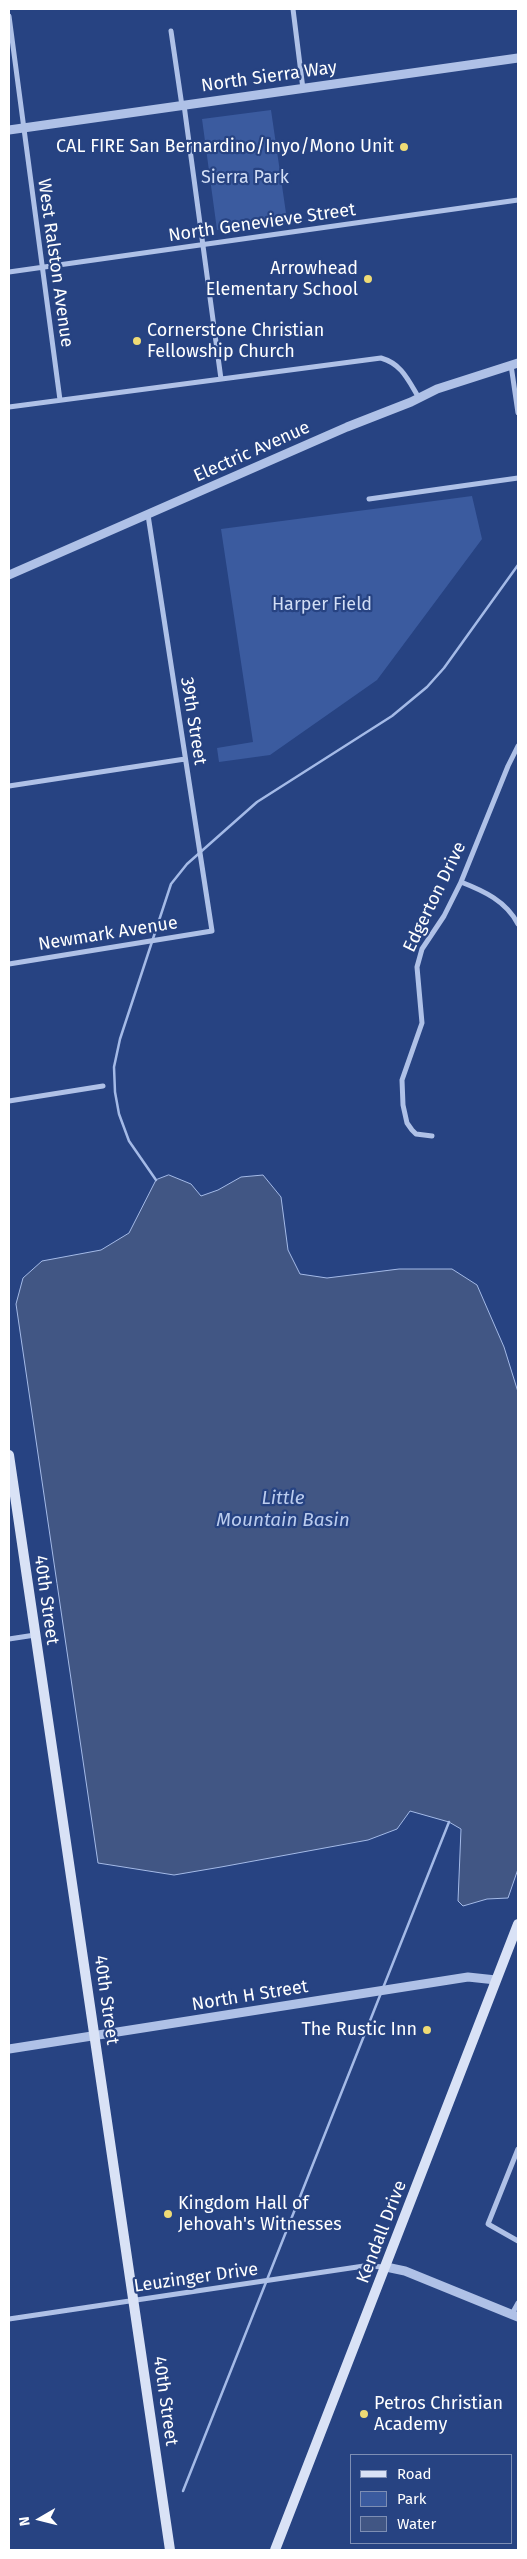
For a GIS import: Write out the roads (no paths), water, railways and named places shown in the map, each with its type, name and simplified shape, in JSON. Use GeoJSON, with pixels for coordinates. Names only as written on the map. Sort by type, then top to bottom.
{"type":"FeatureCollection","features":[{"type":"Feature","properties":{"kind":"main road","name":"40th Street"},"geometry":{"type":"LineString","coordinates":[[9,1455],[12,1502],[35,1635],[170,2550]]}},
{"type":"Feature","properties":{"kind":"main road","name":"Kendall Drive"},"geometry":{"type":"LineString","coordinates":[[275,2550],[518,1924]]}},
{"type":"Feature","properties":{"kind":"street"},"geometry":{"type":"LineString","coordinates":[[293,9],[303,88]]}},
{"type":"Feature","properties":{"kind":"street","name":"West Ralston Avenue"},"geometry":{"type":"LineString","coordinates":[[9,16],[60,400]]}},
{"type":"Feature","properties":{"kind":"street"},"geometry":{"type":"LineString","coordinates":[[171,30],[221,380]]}},
{"type":"Feature","properties":{"kind":"street","name":"North Sierra Way"},"geometry":{"type":"LineString","coordinates":[[9,130],[518,58]]}},
{"type":"Feature","properties":{"kind":"street","name":"North Genevieve Street"},"geometry":{"type":"LineString","coordinates":[[9,272],[518,200]]}},
{"type":"Feature","properties":{"kind":"street"},"geometry":{"type":"LineString","coordinates":[[9,407],[381,358],[393,361],[402,369],[419,398]]}},
{"type":"Feature","properties":{"kind":"street"},"geometry":{"type":"LineString","coordinates":[[516,363],[518,413]]}},
{"type":"Feature","properties":{"kind":"street","name":"Electric Avenue"},"geometry":{"type":"LineString","coordinates":[[9,576],[419,398],[437,388],[516,363]]}},
{"type":"Feature","properties":{"kind":"street"},"geometry":{"type":"LineString","coordinates":[[369,499],[518,478]]}},
{"type":"Feature","properties":{"kind":"street","name":"39th Street"},"geometry":{"type":"LineString","coordinates":[[148,515],[212,931]]}},
{"type":"Feature","properties":{"kind":"street","name":"Edgerton Drive"},"geometry":{"type":"LineString","coordinates":[[432,1136],[416,1134],[408,1123],[403,1105],[402,1080],[422,1023],[416,977],[419,958],[430,934],[444,916],[462,882],[508,766],[518,746]]}},
{"type":"Feature","properties":{"kind":"street"},"geometry":{"type":"LineString","coordinates":[[9,786],[185,759]]}},
{"type":"Feature","properties":{"kind":"street"},"geometry":{"type":"LineString","coordinates":[[462,882],[490,895],[514,917],[518,924]]}},
{"type":"Feature","properties":{"kind":"street","name":"Newmark Avenue"},"geometry":{"type":"LineString","coordinates":[[9,964],[212,931]]}},
{"type":"Feature","properties":{"kind":"street"},"geometry":{"type":"LineString","coordinates":[[9,1101],[103,1086]]}},
{"type":"Feature","properties":{"kind":"street"},"geometry":{"type":"LineString","coordinates":[[9,1639],[35,1635]]}},
{"type":"Feature","properties":{"kind":"street","name":"North H Street"},"geometry":{"type":"LineString","coordinates":[[9,2049],[468,1977],[496,1980]]}},
{"type":"Feature","properties":{"kind":"street"},"geometry":{"type":"LineString","coordinates":[[518,2149],[488,2224],[518,2241]]}},
{"type":"Feature","properties":{"kind":"street","name":"Leuzinger Drive"},"geometry":{"type":"LineString","coordinates":[[9,2318],[273,2281],[364,2266],[386,2267]]}},
{"type":"Feature","properties":{"kind":"street"},"geometry":{"type":"LineString","coordinates":[[386,2267],[405,2271],[515,2316],[518,2302]]}},
{"type":"Feature","properties":{"kind":"water","name":"Little Mountain Basin"},"geometry":{"type":"Polygon","coordinates":[[[169,1175],[191,1184],[201,1196],[218,1190],[241,1177],[263,1175],[281,1197],[288,1250],[300,1274],[327,1278],[399,1269],[452,1269],[477,1285],[504,1347],[518,1392],[518,1869],[508,1898],[487,1899],[463,1906],[458,1901],[461,1829],[449,1822],[410,1811],[397,1829],[368,1840],[174,1875],[98,1863],[16,1304],[23,1278],[42,1261],[101,1250],[129,1233],[156,1180],[169,1175]]]}},
{"type":"Feature","properties":{"kind":"waterway"},"geometry":{"type":"LineString","coordinates":[[156,1180],[129,1141],[119,1114],[115,1092],[114,1067],[120,1039],[171,884],[187,864],[257,802],[392,716],[427,687],[444,668],[518,565]]}},
{"type":"Feature","properties":{"kind":"waterway"},"geometry":{"type":"LineString","coordinates":[[383,1988],[449,1822]]}},
{"type":"Feature","properties":{"kind":"waterway"},"geometry":{"type":"LineString","coordinates":[[183,2491],[381,1993]]}},
{"type":"Feature","properties":{"kind":"place","name":"CAL FIRE San Bernardino/Inyo/Mono Unit"},"geometry":{"type":"Point","coordinates":[404,147]}},
{"type":"Feature","properties":{"kind":"place","name":"Arrowhead Elementary School"},"geometry":{"type":"Point","coordinates":[368,279]}},
{"type":"Feature","properties":{"kind":"place","name":"Cornerstone Christian Fellowship Church"},"geometry":{"type":"Point","coordinates":[137,341]}},
{"type":"Feature","properties":{"kind":"place","name":"The Rustic Inn"},"geometry":{"type":"Point","coordinates":[427,2030]}},
{"type":"Feature","properties":{"kind":"place","name":"Kingdom Hall of Jehovah's Witnesses"},"geometry":{"type":"Point","coordinates":[168,2214]}},
{"type":"Feature","properties":{"kind":"place","name":"Petros Christian Academy"},"geometry":{"type":"Point","coordinates":[364,2414]}},
{"type":"Feature","properties":{"kind":"park label","name":"Sierra Park"},"geometry":{"type":"Point","coordinates":[245,178]}},
{"type":"Feature","properties":{"kind":"park label","name":"Harper Field"},"geometry":{"type":"Point","coordinates":[322,605]}}]}
